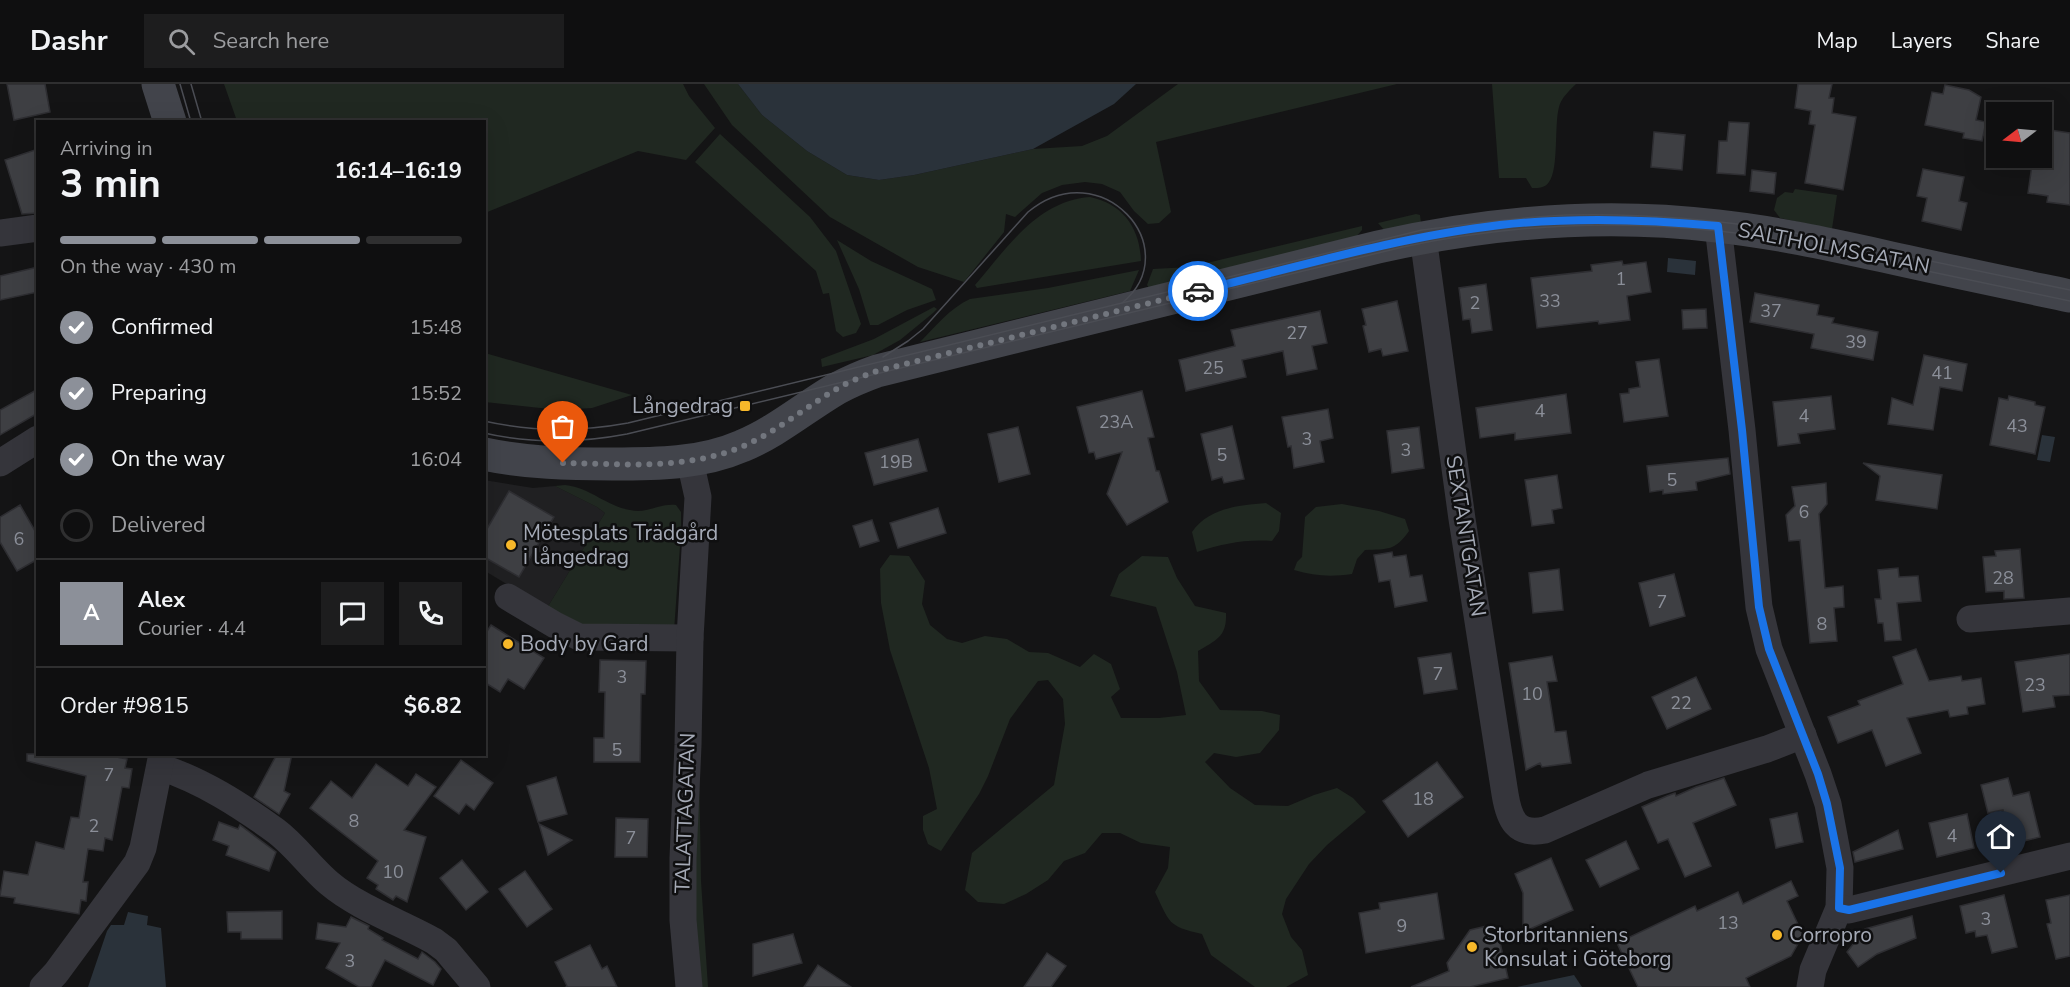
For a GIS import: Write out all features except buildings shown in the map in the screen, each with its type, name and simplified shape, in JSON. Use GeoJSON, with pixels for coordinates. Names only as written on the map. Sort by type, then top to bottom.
{"type":"FeatureCollection","features":[{"type":"Feature","properties":{"kind":"street"},"geometry":{"type":"LineString","coordinates":[[158,84],[169,120]]}},
{"type":"Feature","properties":{"kind":"street","name":"SALTHOLMSGATAN"},"geometry":{"type":"LineString","coordinates":[[486,454],[548,463],[627,464],[690,461],[741,447],[763,436],[835,390],[877,371],[1423,237],[1500,225],[1635,220],[1718,226],[1842,247],[2070,296]]}},
{"type":"Feature","properties":{"kind":"street"},"geometry":{"type":"LineString","coordinates":[[1718,226],[1742,430],[1759,607],[1769,649],[1818,774],[1836,842],[1840,868],[1839,908],[1813,970],[1810,987]]}},
{"type":"Feature","properties":{"kind":"street"},"geometry":{"type":"LineString","coordinates":[[0,233],[36,228]]}},
{"type":"Feature","properties":{"kind":"street","name":"SEXTANTGATAN"},"geometry":{"type":"LineString","coordinates":[[1423,237],[1462,519],[1510,817],[1521,829],[1529,832],[1545,830],[1648,785],[1767,749],[1803,735]]}},
{"type":"Feature","properties":{"kind":"street"},"geometry":{"type":"LineString","coordinates":[[0,463],[36,440]]}},
{"type":"Feature","properties":{"kind":"street","name":"TALATTAGATAN"},"geometry":{"type":"LineString","coordinates":[[689,987],[683,920],[683,858],[690,638],[698,497],[690,461]]}},
{"type":"Feature","properties":{"kind":"street"},"geometry":{"type":"LineString","coordinates":[[508,597],[579,637],[690,638]]}},
{"type":"Feature","properties":{"kind":"street"},"geometry":{"type":"LineString","coordinates":[[1970,619],[2070,611]]}},
{"type":"Feature","properties":{"kind":"street"},"geometry":{"type":"LineString","coordinates":[[43,987],[56,973],[137,863],[143,848],[161,761],[214,789],[277,832],[329,884],[344,894],[434,940],[446,950],[477,987]]}},
{"type":"Feature","properties":{"kind":"street"},"geometry":{"type":"LineString","coordinates":[[1839,908],[1849,910],[2070,856]]}},
{"type":"Feature","properties":{"kind":"shaded area"},"geometry":{"type":"Polygon","coordinates":[[[224,84],[683,84],[689,96],[715,128],[686,160],[638,151],[486,213],[486,120],[237,120],[224,84]]]}},
{"type":"Feature","properties":{"kind":"shaded area"},"geometry":{"type":"Polygon","coordinates":[[[704,84],[738,84],[762,115],[807,151],[847,175],[879,180],[914,175],[1033,149],[1082,146],[1107,136],[1178,84],[1397,84],[1156,142],[1171,212],[1159,223],[1148,224],[1134,211],[1120,192],[1102,184],[1085,182],[1062,185],[1042,193],[1015,217],[1006,214],[1004,232],[964,282],[918,267],[830,217],[732,125],[704,84]]]}},
{"type":"Feature","properties":{"kind":"shaded area"},"geometry":{"type":"Polygon","coordinates":[[[738,84],[1136,84],[1114,104],[1033,149],[914,175],[879,180],[847,175],[807,151],[762,115],[738,84]]]}},
{"type":"Feature","properties":{"kind":"shaded area"},"geometry":{"type":"Polygon","coordinates":[[[1492,84],[1576,84],[1564,97],[1559,107],[1554,167],[1549,182],[1544,187],[1532,188],[1526,178],[1499,178],[1492,84]]]}},
{"type":"Feature","properties":{"kind":"shaded area"},"geometry":{"type":"Polygon","coordinates":[[[720,134],[810,217],[836,251],[861,324],[856,333],[843,337],[836,331],[829,293],[823,294],[816,271],[695,162],[720,134]]]}},
{"type":"Feature","properties":{"kind":"shaded area"},"geometry":{"type":"Polygon","coordinates":[[[1795,189],[1837,195],[1832,229],[1780,218],[1774,210],[1777,198],[1785,192],[1793,193],[1795,189]]]}},
{"type":"Feature","properties":{"kind":"shaded area"},"geometry":{"type":"Polygon","coordinates":[[[1090,197],[1112,205],[1128,219],[1137,238],[1141,261],[977,288],[975,285],[1011,242],[1039,217],[1071,200],[1090,197]]]}},
{"type":"Feature","properties":{"kind":"shaded area"},"geometry":{"type":"Polygon","coordinates":[[[1420,215],[1421,223],[1386,232],[1378,223],[1420,215]]]}},
{"type":"Feature","properties":{"kind":"shaded area"},"geometry":{"type":"Polygon","coordinates":[[[1362,226],[1362,230],[1355,238],[1149,288],[1147,285],[1153,269],[1190,267],[1362,226]]]}},
{"type":"Feature","properties":{"kind":"shaded area"},"geometry":{"type":"Polygon","coordinates":[[[837,240],[871,261],[932,289],[936,300],[907,310],[878,325],[870,325],[859,289],[837,240]]]}},
{"type":"Feature","properties":{"kind":"shaded area"},"geometry":{"type":"Polygon","coordinates":[[[1668,258],[1696,261],[1695,275],[1667,272],[1668,258]]]}},
{"type":"Feature","properties":{"kind":"shaded area"},"geometry":{"type":"Polygon","coordinates":[[[1139,270],[1130,291],[920,342],[949,313],[970,299],[1048,288],[1139,270]]]}},
{"type":"Feature","properties":{"kind":"shaded area"},"geometry":{"type":"Polygon","coordinates":[[[934,307],[937,309],[933,313],[900,340],[873,355],[822,367],[821,359],[874,339],[934,307]]]}},
{"type":"Feature","properties":{"kind":"shaded area"},"geometry":{"type":"Polygon","coordinates":[[[486,353],[632,395],[592,408],[559,410],[486,402],[486,353]]]}},
{"type":"Feature","properties":{"kind":"shaded area"},"geometry":{"type":"Polygon","coordinates":[[[2042,435],[2055,437],[2050,462],[2037,460],[2042,435]]]}},
{"type":"Feature","properties":{"kind":"shaded area"},"geometry":{"type":"Polygon","coordinates":[[[486,480],[533,488],[555,486],[605,513],[547,608],[486,572],[486,480]]]}},
{"type":"Feature","properties":{"kind":"shaded area"},"geometry":{"type":"Polygon","coordinates":[[[565,485],[630,510],[642,511],[676,505],[681,512],[681,532],[674,631],[580,626],[547,608],[605,513],[555,486],[565,485]]]}},
{"type":"Feature","properties":{"kind":"shaded area"},"geometry":{"type":"Polygon","coordinates":[[[1266,503],[1281,513],[1279,531],[1272,541],[1234,543],[1197,552],[1192,532],[1207,518],[1225,509],[1266,503]]]}},
{"type":"Feature","properties":{"kind":"shaded area"},"geometry":{"type":"Polygon","coordinates":[[[1342,504],[1405,519],[1409,531],[1395,546],[1365,550],[1357,559],[1352,574],[1323,575],[1294,570],[1302,557],[1305,517],[1316,507],[1342,504]]]}},
{"type":"Feature","properties":{"kind":"shaded area"},"geometry":{"type":"Polygon","coordinates":[[[890,555],[909,556],[925,581],[922,604],[930,625],[947,639],[962,643],[985,636],[1007,639],[1029,652],[1048,653],[1080,667],[1094,654],[1111,664],[1120,689],[1111,697],[1121,718],[1186,715],[1177,672],[1156,607],[1110,596],[1119,574],[1142,556],[1168,557],[1177,578],[1195,606],[1226,613],[1225,628],[1222,633],[1198,651],[1199,681],[1220,710],[1262,711],[1280,715],[1279,730],[1260,753],[1236,757],[1214,753],[1205,762],[1230,788],[1255,805],[1288,806],[1337,788],[1353,798],[1366,812],[1327,845],[1309,864],[1286,899],[1282,914],[1291,937],[1302,950],[1308,975],[1286,987],[1255,987],[1211,955],[1202,934],[1171,922],[1155,892],[1168,868],[1170,847],[1141,843],[1120,833],[1102,833],[1085,853],[1064,861],[1048,880],[1004,904],[978,902],[965,890],[972,853],[1054,785],[1065,724],[1063,699],[1048,680],[1038,681],[1010,719],[979,794],[941,851],[928,844],[923,830],[923,816],[937,809],[929,768],[890,650],[881,603],[880,569],[890,555]]]}},
{"type":"Feature","properties":{"kind":"shaded area"},"geometry":{"type":"Polygon","coordinates":[[[699,760],[701,881],[708,987],[697,987],[693,946],[699,760]]]}},
{"type":"Feature","properties":{"kind":"shaded area"},"geometry":{"type":"Polygon","coordinates":[[[128,912],[148,916],[147,925],[161,928],[166,987],[88,987],[107,931],[111,925],[124,925],[128,912]]]}},
{"type":"Feature","properties":{"kind":"shaded area"},"geometry":{"type":"Polygon","coordinates":[[[1574,975],[1582,987],[1517,987],[1574,975]]]}},
{"type":"Feature","properties":{"kind":"tram line"},"geometry":{"type":"LineString","coordinates":[[180,84],[190,120]]}},
{"type":"Feature","properties":{"kind":"tram line"},"geometry":{"type":"LineString","coordinates":[[191,84],[201,120]]}},
{"type":"Feature","properties":{"kind":"tram line"},"geometry":{"type":"LineString","coordinates":[[883,357],[923,329],[1028,212],[1056,196],[1083,193],[1107,200],[1127,214],[1141,234],[1145,257],[1140,281],[1122,303]]}},
{"type":"Feature","properties":{"kind":"tram line"},"geometry":{"type":"LineString","coordinates":[[486,421],[556,430],[628,423],[1422,230],[1530,217],[1648,216],[1754,226],[2070,290]]}},
{"type":"Feature","properties":{"kind":"tram line"},"geometry":{"type":"LineString","coordinates":[[486,433],[538,441],[592,439],[627,434],[1403,247],[1521,229],[1640,225],[1738,233],[2070,301]]}},
{"type":"Feature","properties":{"kind":"way so far"},"geometry":{"type":"LineString","coordinates":[[563,463],[664,463],[690,461],[714,455],[741,447],[763,436],[835,390],[877,371],[1198,291]]}},
{"type":"Feature","properties":{"kind":"place","name":"Långedrag"},"geometry":{"type":"Point","coordinates":[745,406]}},
{"type":"Feature","properties":{"kind":"place","name":"Mötesplats Trädgård i långedrag"},"geometry":{"type":"Point","coordinates":[511,545]}},
{"type":"Feature","properties":{"kind":"place","name":"Body by Gard"},"geometry":{"type":"Point","coordinates":[508,644]}},
{"type":"Feature","properties":{"kind":"place","name":"Corropro"},"geometry":{"type":"Point","coordinates":[1777,935]}},
{"type":"Feature","properties":{"kind":"place","name":"Storbritanniens Konsulat i Göteborg"},"geometry":{"type":"Point","coordinates":[1472,947]}},
{"type":"Feature","properties":{"kind":"route"},"geometry":{"type":"LineString","coordinates":[[1198,291],[1423,237],[1500,225],[1635,220],[1718,226],[1742,430],[1759,607],[1769,649],[1818,774],[1827,804],[1840,868],[1839,908],[1849,910],[2001,873]]}}]}
